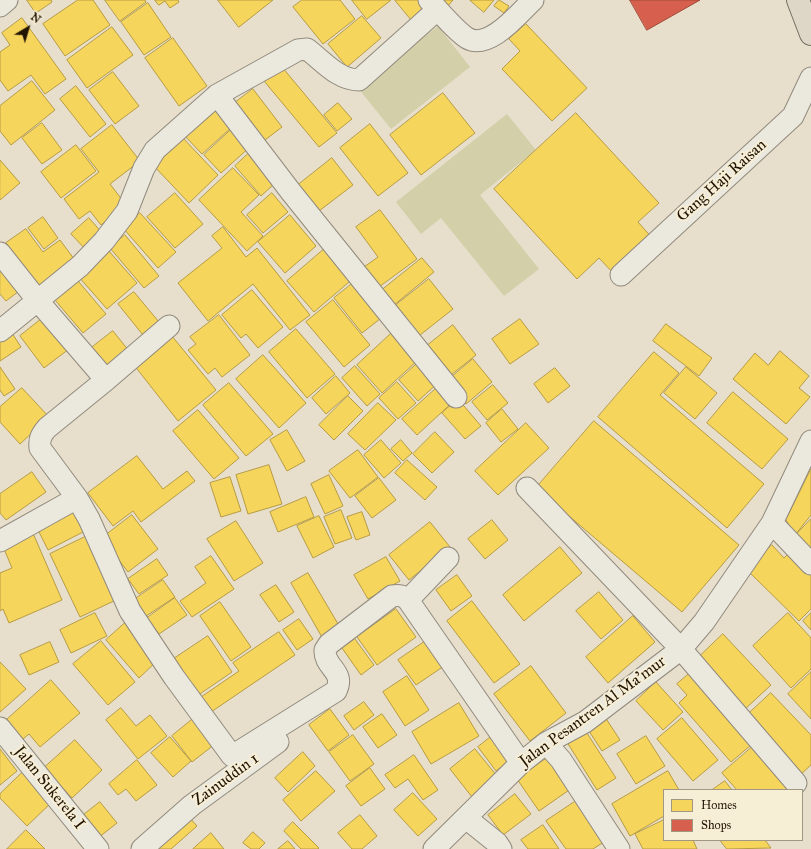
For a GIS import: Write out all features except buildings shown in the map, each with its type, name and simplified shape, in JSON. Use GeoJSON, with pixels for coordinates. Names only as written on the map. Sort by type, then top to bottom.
{"type":"FeatureCollection","features":[{"type":"Feature","properties":{"kind":"main road"},"geometry":{"type":"LineString","coordinates":[[798,0],[811,34]]}},
{"type":"Feature","properties":{"kind":"street"},"geometry":{"type":"LineString","coordinates":[[0,6],[7,0]]}},
{"type":"Feature","properties":{"kind":"street"},"geometry":{"type":"LineString","coordinates":[[0,331],[80,266],[104,241],[127,211],[144,168],[155,150],[217,95],[298,50],[307,49],[339,75],[349,80],[359,80],[433,5],[467,38],[483,40],[503,29],[533,0]]}},
{"type":"Feature","properties":{"kind":"street","name":"Gang Haji Raisan"},"geometry":{"type":"LineString","coordinates":[[621,275],[793,116],[811,78]]}},
{"type":"Feature","properties":{"kind":"street"},"geometry":{"type":"LineString","coordinates":[[217,95],[291,192],[456,397]]}},
{"type":"Feature","properties":{"kind":"street"},"geometry":{"type":"LineString","coordinates":[[0,253],[38,301],[106,380]]}},
{"type":"Feature","properties":{"kind":"street"},"geometry":{"type":"LineString","coordinates":[[0,542],[77,498],[40,448],[39,441],[41,434],[169,326]]}},
{"type":"Feature","properties":{"kind":"street","name":"Jalan Pesantren Al Ma'mur"},"geometry":{"type":"LineString","coordinates":[[434,849],[521,763],[546,743],[585,722],[681,649],[704,622],[772,523],[811,441]]}},
{"type":"Feature","properties":{"kind":"street"},"geometry":{"type":"LineString","coordinates":[[527,488],[681,649],[796,783]]}},
{"type":"Feature","properties":{"kind":"street","name":"Zainuddin 1"},"geometry":{"type":"LineString","coordinates":[[77,498],[111,566],[130,611],[174,677],[232,756],[336,691],[340,684],[338,677],[325,655],[325,650],[329,644],[392,596],[403,596],[408,600]]}},
{"type":"Feature","properties":{"kind":"street"},"geometry":{"type":"LineString","coordinates":[[772,523],[811,564]]}},
{"type":"Feature","properties":{"kind":"street"},"geometry":{"type":"LineString","coordinates":[[448,558],[408,600],[521,763]]}},
{"type":"Feature","properties":{"kind":"street","name":"Zainuddin 1"},"geometry":{"type":"LineString","coordinates":[[142,849],[192,805],[300,727],[305,722],[305,710]]}},
{"type":"Feature","properties":{"kind":"street","name":"Jalan Sukerela I"},"geometry":{"type":"LineString","coordinates":[[0,728],[98,849]]}},
{"type":"Feature","properties":{"kind":"street"},"geometry":{"type":"LineString","coordinates":[[546,743],[562,760],[614,847]]}},
{"type":"Feature","properties":{"kind":"street"},"geometry":{"type":"LineString","coordinates":[[466,818],[497,843],[501,849]]}},
{"type":"Feature","properties":{"kind":"shaded area"},"geometry":{"type":"Polygon","coordinates":[[[438,26],[470,67],[391,129],[358,88],[438,26]]]}},
{"type":"Feature","properties":{"kind":"shaded area"},"geometry":{"type":"Polygon","coordinates":[[[507,114],[536,150],[480,195],[539,269],[504,296],[441,218],[421,234],[396,202],[507,114]]]}}]}
